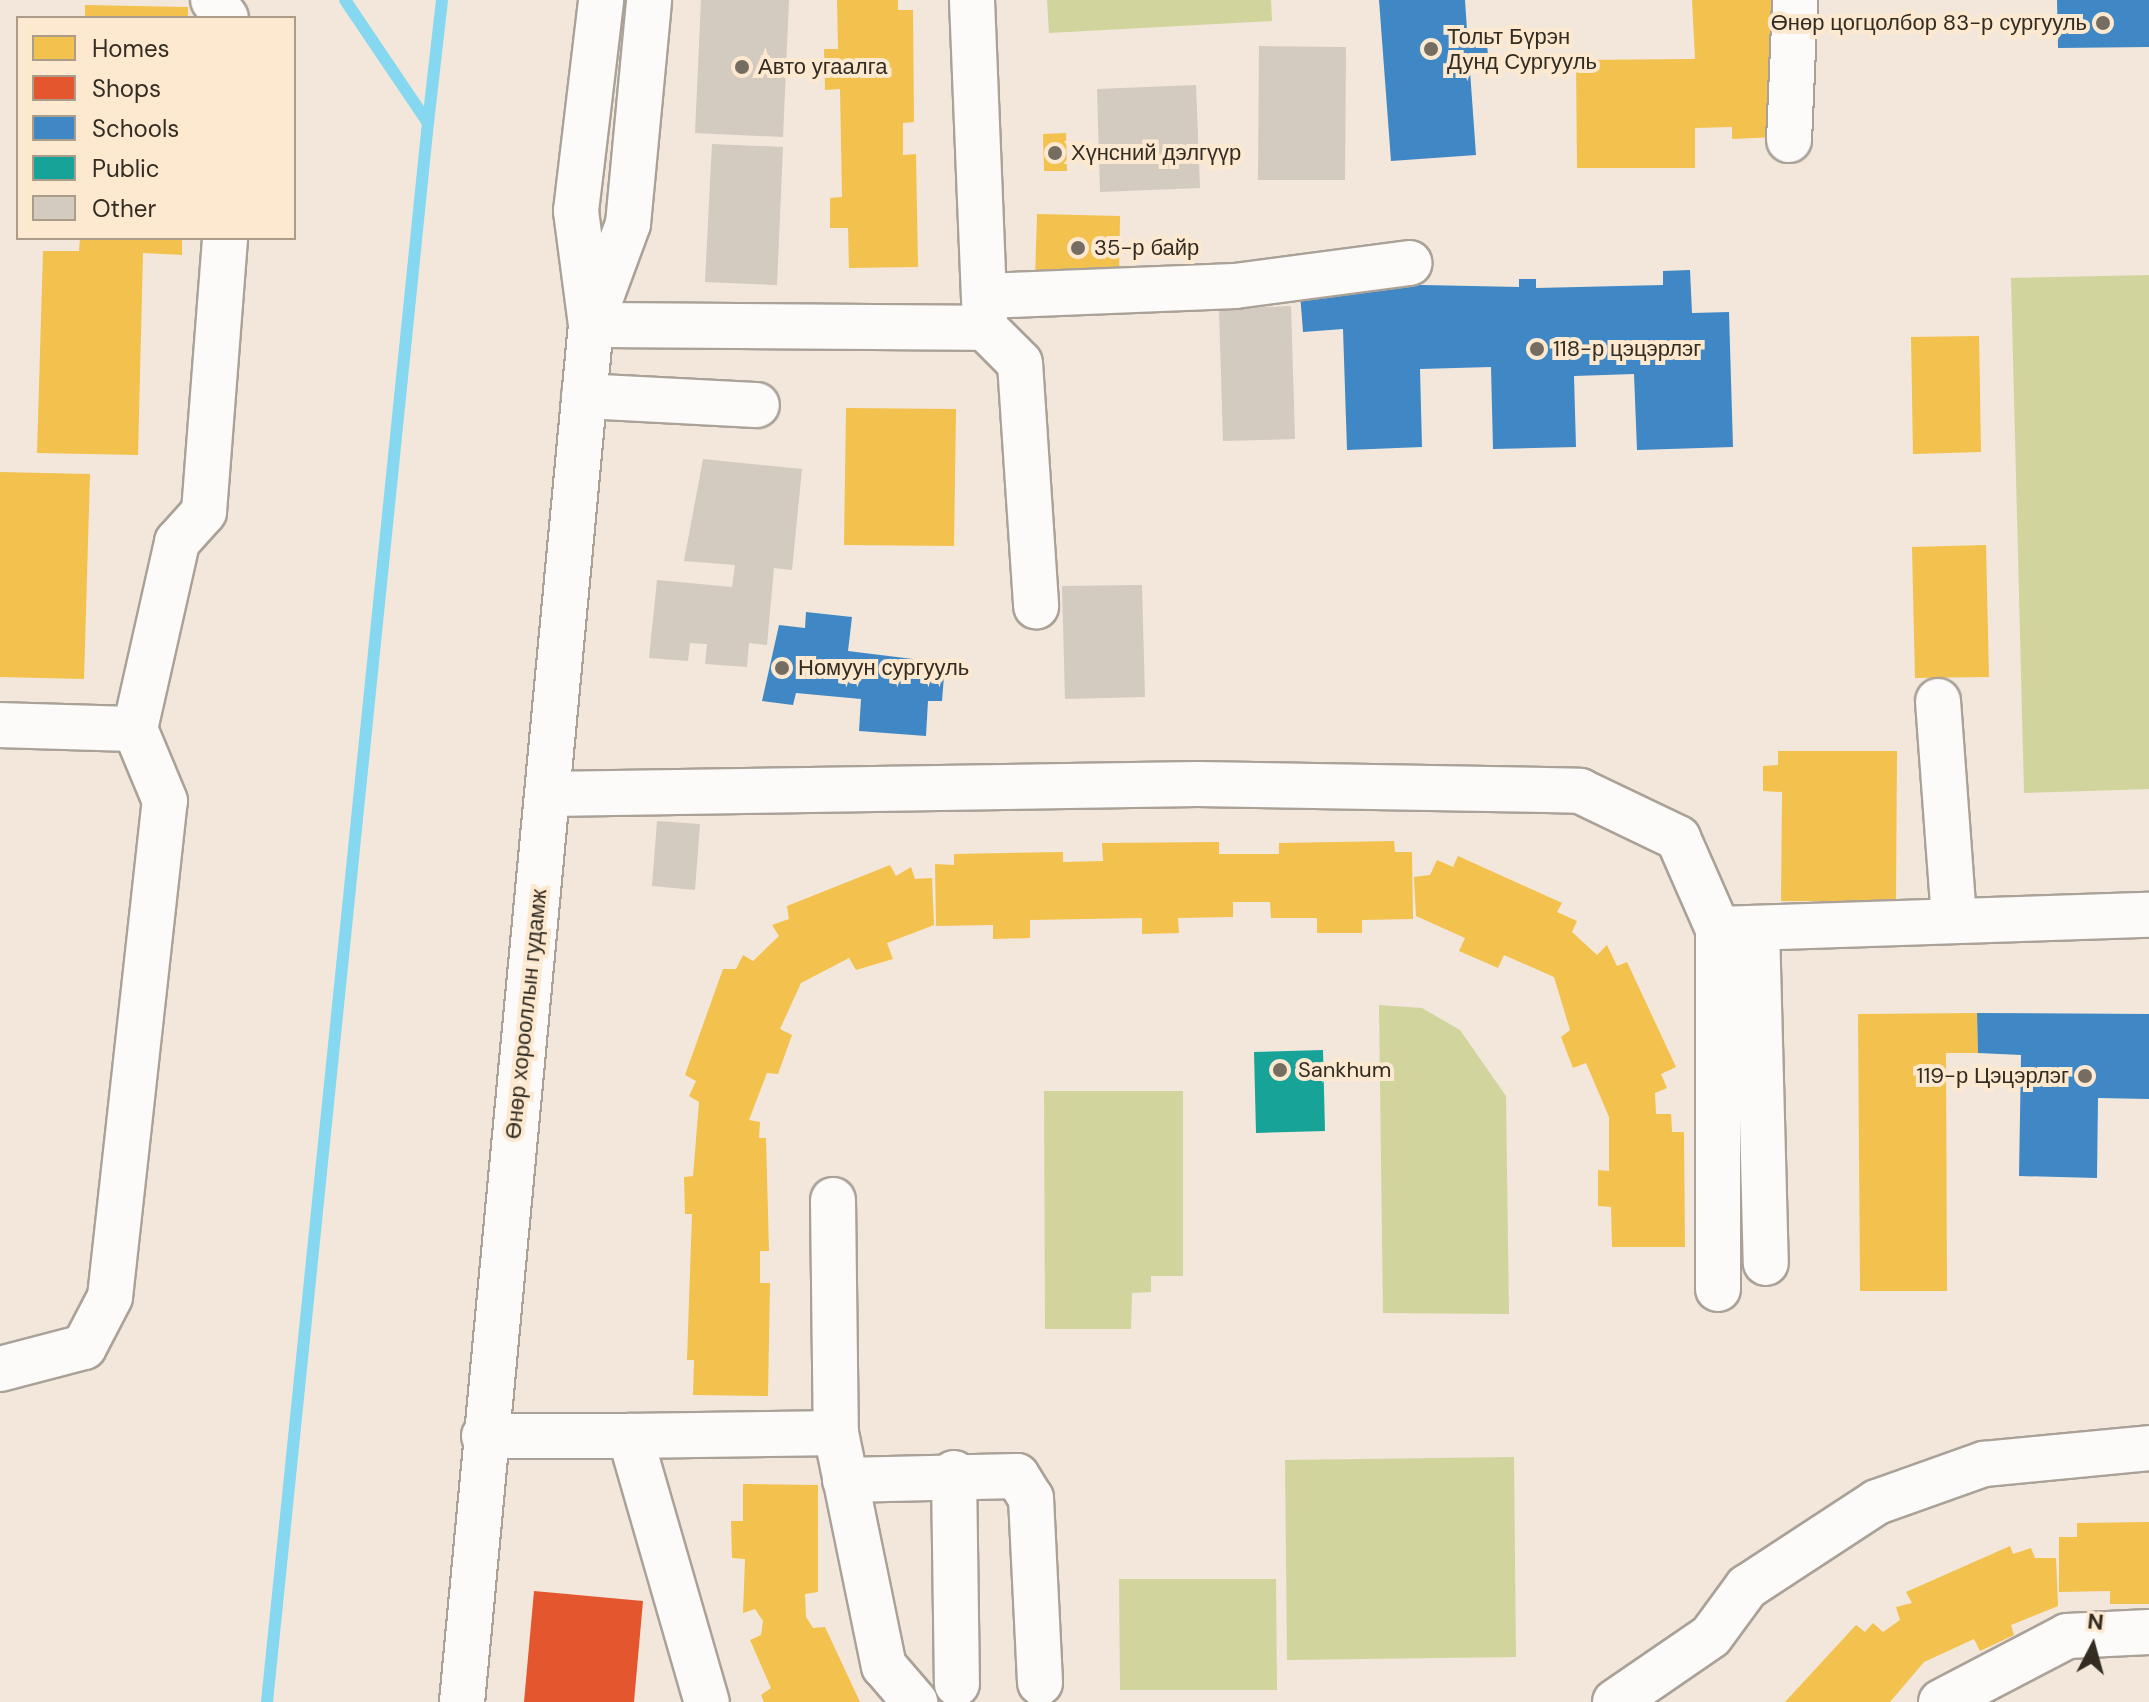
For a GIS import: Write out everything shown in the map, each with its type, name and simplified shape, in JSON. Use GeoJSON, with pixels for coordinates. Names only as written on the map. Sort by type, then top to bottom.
{"type":"FeatureCollection","features":[{"type":"Feature","properties":{"kind":"street","name":"Өнөр хорооллын гудамж"},"geometry":{"type":"LineString","coordinates":[[462,1702],[484,1436],[591,325],[576,211],[601,0]]}},
{"type":"Feature","properties":{"kind":"street","name":"Өнөр хорооллын гудамж"},"geometry":{"type":"LineString","coordinates":[[591,325],[628,224],[649,0]]}},
{"type":"Feature","properties":{"kind":"street"},"geometry":{"type":"LineString","coordinates":[[972,0],[985,312],[1020,363],[1036,606]]}},
{"type":"Feature","properties":{"kind":"street"},"geometry":{"type":"LineString","coordinates":[[1789,140],[1795,0]]}},
{"type":"Feature","properties":{"kind":"street"},"geometry":{"type":"LineString","coordinates":[[0,1369],[84,1347],[110,1297],[165,801],[154,760],[135,729],[177,542],[204,512],[225,240]]}},
{"type":"Feature","properties":{"kind":"street"},"geometry":{"type":"LineString","coordinates":[[591,325],[985,312],[1235,286],[1409,263]]}},
{"type":"Feature","properties":{"kind":"street"},"geometry":{"type":"LineString","coordinates":[[584,396],[757,405]]}},
{"type":"Feature","properties":{"kind":"street"},"geometry":{"type":"LineString","coordinates":[[1938,701],[1954,918]]}},
{"type":"Feature","properties":{"kind":"street"},"geometry":{"type":"LineString","coordinates":[[0,725],[135,729]]}},
{"type":"Feature","properties":{"kind":"street"},"geometry":{"type":"LineString","coordinates":[[548,794],[1198,784],[1580,791],[1678,838],[1737,928],[1766,1263]]}},
{"type":"Feature","properties":{"kind":"street"},"geometry":{"type":"LineString","coordinates":[[1737,928],[1954,918],[2149,915]]}},
{"type":"Feature","properties":{"kind":"street"},"geometry":{"type":"LineString","coordinates":[[1718,1289],[1737,928]]}},
{"type":"Feature","properties":{"kind":"street"},"geometry":{"type":"LineString","coordinates":[[833,1200],[836,1433],[884,1666],[915,1702]]}},
{"type":"Feature","properties":{"kind":"street"},"geometry":{"type":"LineString","coordinates":[[484,1436],[836,1433]]}},
{"type":"Feature","properties":{"kind":"street"},"geometry":{"type":"LineString","coordinates":[[630,1436],[707,1702]]}},
{"type":"Feature","properties":{"kind":"street"},"geometry":{"type":"LineString","coordinates":[[1615,1702],[1711,1636],[1747,1587],[1877,1502],[1984,1464],[2149,1448]]}},
{"type":"Feature","properties":{"kind":"street"},"geometry":{"type":"LineString","coordinates":[[845,1480],[1004,1470],[1031,1498],[1040,1683]]}},
{"type":"Feature","properties":{"kind":"street"},"geometry":{"type":"LineString","coordinates":[[954,1473],[957,1684]]}},
{"type":"Feature","properties":{"kind":"street"},"geometry":{"type":"LineString","coordinates":[[1941,1702],[2067,1636],[2149,1632]]}},
{"type":"Feature","properties":{"kind":"green space"},"geometry":{"type":"Polygon","coordinates":[[[1047,0],[1271,0],[1272,21],[1049,33],[1047,0]]]}},
{"type":"Feature","properties":{"kind":"green space"},"geometry":{"type":"Polygon","coordinates":[[[2149,275],[2149,789],[2024,793],[2011,278],[2149,275]]]}},
{"type":"Feature","properties":{"kind":"green space"},"geometry":{"type":"Polygon","coordinates":[[[1379,1005],[1422,1008],[1460,1030],[1506,1096],[1509,1314],[1383,1313],[1379,1005]]]}},
{"type":"Feature","properties":{"kind":"green space"},"geometry":{"type":"Polygon","coordinates":[[[1044,1091],[1183,1091],[1183,1276],[1151,1276],[1151,1292],[1132,1293],[1131,1329],[1045,1329],[1044,1091]]]}},
{"type":"Feature","properties":{"kind":"green space"},"geometry":{"type":"Polygon","coordinates":[[[1514,1457],[1516,1657],[1287,1660],[1285,1460],[1514,1457]]]}},
{"type":"Feature","properties":{"kind":"green space"},"geometry":{"type":"Polygon","coordinates":[[[1119,1579],[1276,1579],[1277,1690],[1120,1690],[1119,1579]]]}},
{"type":"Feature","properties":{"kind":"building: Homes"},"geometry":{"type":"Polygon","coordinates":[[[837,0],[898,0],[898,10],[913,10],[914,122],[903,123],[903,155],[916,154],[918,267],[849,268],[848,228],[830,228],[830,198],[842,197],[840,89],[825,90],[824,49],[838,49],[837,0]]]}},
{"type":"Feature","properties":{"kind":"building: Homes"},"geometry":{"type":"Polygon","coordinates":[[[1692,0],[1772,0],[1777,137],[1732,139],[1732,127],[1695,128],[1695,168],[1577,168],[1576,60],[1695,59],[1692,0]]]}},
{"type":"Feature","properties":{"kind":"building: Homes"},"geometry":{"type":"Polygon","coordinates":[[[85,5],[188,7],[188,16],[85,16],[85,5]]]}},
{"type":"Feature","properties":{"kind":"building: Homes","name":"Хүнсний дэлгүүр"},"geometry":{"type":"Polygon","coordinates":[[[1066,133],[1067,171],[1044,171],[1043,134],[1066,133]]]}},
{"type":"Feature","properties":{"kind":"building: Homes","name":"35-р байр"},"geometry":{"type":"Polygon","coordinates":[[[1037,214],[1120,216],[1119,281],[1035,279],[1037,214]]]}},
{"type":"Feature","properties":{"kind":"building: Homes"},"geometry":{"type":"Polygon","coordinates":[[[80,240],[182,240],[182,255],[143,253],[138,455],[37,453],[43,251],[79,251],[80,240]]]}},
{"type":"Feature","properties":{"kind":"building: Homes"},"geometry":{"type":"Polygon","coordinates":[[[1979,336],[1981,452],[1913,454],[1911,337],[1979,336]]]}},
{"type":"Feature","properties":{"kind":"building: Homes"},"geometry":{"type":"Polygon","coordinates":[[[846,408],[956,409],[954,546],[844,545],[846,408]]]}},
{"type":"Feature","properties":{"kind":"building: Homes"},"geometry":{"type":"Polygon","coordinates":[[[0,472],[90,474],[84,679],[0,677],[0,472]]]}},
{"type":"Feature","properties":{"kind":"building: Homes"},"geometry":{"type":"Polygon","coordinates":[[[1986,545],[1989,677],[1915,678],[1912,547],[1986,545]]]}},
{"type":"Feature","properties":{"kind":"building: Homes"},"geometry":{"type":"Polygon","coordinates":[[[1778,751],[1897,751],[1896,902],[1781,901],[1782,792],[1763,791],[1763,766],[1778,765],[1778,751]]]}},
{"type":"Feature","properties":{"kind":"building: Homes"},"geometry":{"type":"Polygon","coordinates":[[[1394,841],[1395,852],[1412,852],[1413,919],[1362,920],[1362,933],[1317,933],[1317,918],[1271,918],[1270,902],[1233,902],[1233,917],[1178,918],[1179,933],[1142,934],[1142,918],[1030,920],[1030,938],[993,939],[993,925],[936,926],[935,864],[954,865],[954,854],[1063,852],[1063,862],[1103,861],[1102,843],[1219,842],[1219,854],[1279,854],[1279,843],[1394,841]]]}},
{"type":"Feature","properties":{"kind":"building: Homes"},"geometry":{"type":"Polygon","coordinates":[[[1458,856],[1562,903],[1557,912],[1577,921],[1572,932],[1597,955],[1607,945],[1617,966],[1627,962],[1676,1067],[1661,1074],[1667,1088],[1655,1093],[1656,1114],[1671,1114],[1672,1132],[1684,1132],[1685,1247],[1612,1247],[1611,1207],[1598,1206],[1598,1170],[1609,1171],[1609,1117],[1586,1063],[1573,1068],[1561,1037],[1570,1030],[1554,977],[1504,955],[1498,968],[1459,951],[1465,938],[1416,916],[1414,877],[1430,875],[1437,860],[1453,867],[1458,856]]]}},
{"type":"Feature","properties":{"kind":"building: Homes"},"geometry":{"type":"Polygon","coordinates":[[[890,865],[896,876],[911,867],[915,879],[932,878],[934,925],[887,943],[893,959],[856,970],[849,958],[801,983],[780,1029],[792,1035],[778,1074],[767,1073],[749,1120],[760,1122],[759,1138],[766,1138],[769,1251],[760,1251],[760,1283],[770,1283],[768,1396],[693,1395],[694,1360],[687,1360],[692,1214],[685,1214],[684,1177],[693,1176],[699,1102],[689,1096],[696,1081],[685,1075],[723,969],[736,969],[743,955],[753,961],[779,936],[772,925],[789,919],[787,906],[890,865]]]}},
{"type":"Feature","properties":{"kind":"building: Homes"},"geometry":{"type":"Polygon","coordinates":[[[1977,1013],[1978,1053],[1946,1053],[1947,1291],[1860,1291],[1858,1014],[1977,1013]]]}},
{"type":"Feature","properties":{"kind":"building: Homes"},"geometry":{"type":"Polygon","coordinates":[[[743,1484],[818,1485],[818,1592],[805,1594],[806,1617],[813,1628],[825,1627],[860,1702],[764,1702],[761,1695],[771,1688],[750,1640],[761,1635],[763,1621],[755,1609],[743,1613],[745,1559],[732,1558],[731,1521],[743,1521],[743,1484]]]}},
{"type":"Feature","properties":{"kind":"building: Homes"},"geometry":{"type":"Polygon","coordinates":[[[2149,1522],[2149,1604],[2110,1604],[2110,1591],[2059,1592],[2059,1537],[2077,1537],[2077,1523],[2149,1522]]]}},
{"type":"Feature","properties":{"kind":"building: Homes"},"geometry":{"type":"Polygon","coordinates":[[[2010,1546],[2013,1554],[2031,1548],[2035,1558],[2056,1558],[2058,1606],[2011,1625],[2014,1635],[1980,1651],[1974,1639],[1924,1662],[1890,1702],[1785,1702],[1856,1625],[1865,1632],[1873,1623],[1883,1632],[1900,1620],[1896,1607],[1912,1603],[1906,1592],[2010,1546]]]}},
{"type":"Feature","properties":{"kind":"building: Shops"},"geometry":{"type":"Polygon","coordinates":[[[534,1591],[643,1601],[634,1702],[524,1702],[534,1591]]]}},
{"type":"Feature","properties":{"kind":"building: Schools"},"geometry":{"type":"Polygon","coordinates":[[[1379,0],[1465,0],[1467,30],[1486,29],[1489,70],[1470,71],[1476,155],[1391,161],[1379,0]]]}},
{"type":"Feature","properties":{"kind":"building: Schools","name":"Өнөр цогцолбор 83-р сургууль"},"geometry":{"type":"Polygon","coordinates":[[[2057,0],[2149,0],[2149,47],[2058,48],[2057,0]]]}},
{"type":"Feature","properties":{"kind":"building: Schools","name":"118-р цэцэрлэг"},"geometry":{"type":"Polygon","coordinates":[[[1690,270],[1692,313],[1729,312],[1733,447],[1637,450],[1634,374],[1574,376],[1576,447],[1493,449],[1491,367],[1420,369],[1422,447],[1347,450],[1343,329],[1303,332],[1300,293],[1375,290],[1375,284],[1519,287],[1519,279],[1536,279],[1536,288],[1663,285],[1663,271],[1690,270]]]}},
{"type":"Feature","properties":{"kind":"building: Schools"},"geometry":{"type":"Polygon","coordinates":[[[806,612],[852,617],[848,651],[945,663],[942,701],[928,701],[926,736],[859,731],[861,699],[796,693],[793,705],[762,701],[779,625],[805,628],[806,612]]]}},
{"type":"Feature","properties":{"kind":"building: Schools","name":"119-р Цэцэрлэг"},"geometry":{"type":"Polygon","coordinates":[[[1977,1013],[2149,1014],[2149,1099],[2098,1098],[2097,1178],[2019,1176],[2021,1055],[1978,1053],[1977,1013]]]}},
{"type":"Feature","properties":{"kind":"building: Public"},"geometry":{"type":"Polygon","coordinates":[[[1323,1050],[1325,1131],[1256,1133],[1254,1052],[1323,1050]]]}},
{"type":"Feature","properties":{"kind":"building: Other","name":"Авто угаалга"},"geometry":{"type":"Polygon","coordinates":[[[701,0],[789,0],[783,137],[695,133],[701,0]]]}},
{"type":"Feature","properties":{"kind":"building: Other"},"geometry":{"type":"Polygon","coordinates":[[[1259,46],[1346,47],[1345,180],[1258,180],[1259,46]]]}},
{"type":"Feature","properties":{"kind":"building: Other"},"geometry":{"type":"Polygon","coordinates":[[[1196,85],[1200,188],[1100,192],[1097,89],[1196,85]]]}},
{"type":"Feature","properties":{"kind":"building: Other","name":"Авто угаалга"},"geometry":{"type":"Polygon","coordinates":[[[712,144],[783,147],[777,285],[705,282],[712,144]]]}},
{"type":"Feature","properties":{"kind":"building: Other"},"geometry":{"type":"Polygon","coordinates":[[[1291,306],[1295,439],[1223,441],[1219,309],[1291,306]]]}},
{"type":"Feature","properties":{"kind":"building: Other"},"geometry":{"type":"Polygon","coordinates":[[[703,459],[802,469],[792,570],[774,568],[767,645],[749,643],[747,667],[705,664],[707,644],[690,643],[688,661],[649,658],[657,580],[732,587],[735,565],[684,561],[703,459]]]}},
{"type":"Feature","properties":{"kind":"building: Other"},"geometry":{"type":"Polygon","coordinates":[[[1142,585],[1145,697],[1065,699],[1062,586],[1142,585]]]}},
{"type":"Feature","properties":{"kind":"building: Other"},"geometry":{"type":"Polygon","coordinates":[[[657,821],[700,824],[695,890],[652,886],[657,821]]]}},
{"type":"Feature","properties":{"kind":"waterway"},"geometry":{"type":"LineString","coordinates":[[267,1702],[428,123],[345,0]]}},
{"type":"Feature","properties":{"kind":"waterway"},"geometry":{"type":"LineString","coordinates":[[428,123],[442,0]]}},
{"type":"Feature","properties":{"kind":"place","name":"Өнөр цогцолбор 83-р сургууль"},"geometry":{"type":"Point","coordinates":[2103,23]}},
{"type":"Feature","properties":{"kind":"place","name":"Тольт Бүрэн Дунд Сургууль"},"geometry":{"type":"Point","coordinates":[1431,49]}},
{"type":"Feature","properties":{"kind":"place","name":"Авто угаалга"},"geometry":{"type":"Point","coordinates":[742,67]}},
{"type":"Feature","properties":{"kind":"place","name":"Хүнсний дэлгүүр"},"geometry":{"type":"Point","coordinates":[1055,153]}},
{"type":"Feature","properties":{"kind":"place","name":"35-р байр"},"geometry":{"type":"Point","coordinates":[1078,248]}},
{"type":"Feature","properties":{"kind":"place","name":"118-р цэцэрлэг"},"geometry":{"type":"Point","coordinates":[1537,349]}},
{"type":"Feature","properties":{"kind":"place","name":"Номуун сургууль"},"geometry":{"type":"Point","coordinates":[782,668]}},
{"type":"Feature","properties":{"kind":"place","name":"Sankhum"},"geometry":{"type":"Point","coordinates":[1280,1070]}},
{"type":"Feature","properties":{"kind":"place","name":"119-р Цэцэрлэг"},"geometry":{"type":"Point","coordinates":[2085,1076]}}]}
